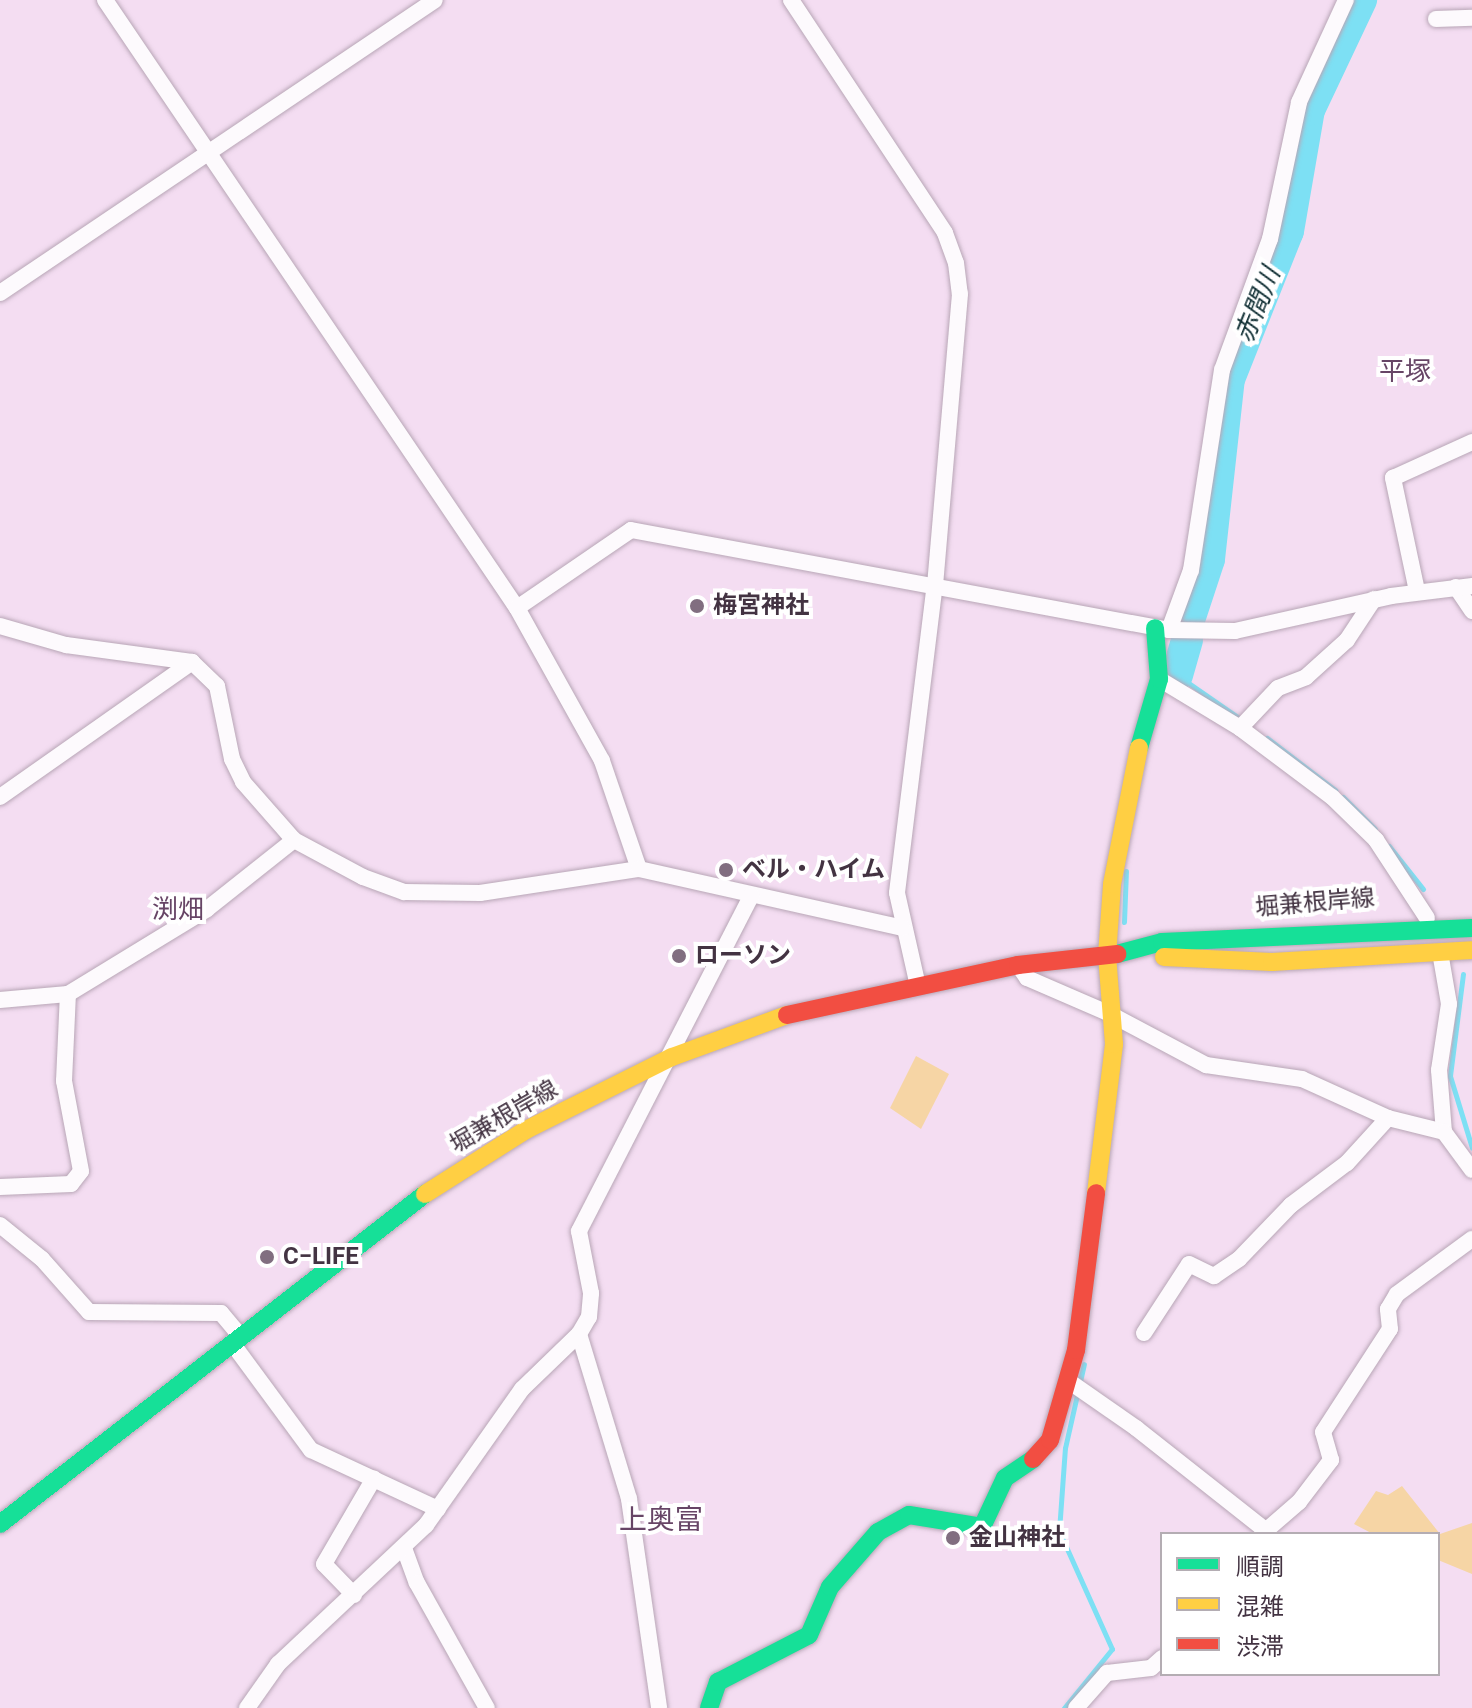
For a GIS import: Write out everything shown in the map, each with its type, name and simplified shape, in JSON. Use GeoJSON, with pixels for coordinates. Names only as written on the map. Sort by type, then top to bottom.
{"type":"FeatureCollection","features":[{"type":"Feature","properties":{"kind":"main road"},"geometry":{"type":"LineString","coordinates":[[709,1708],[718,1682],[809,1635],[838,1575],[891,1523],[909,1515],[982,1527],[1005,1478],[1044,1451],[1076,1350],[1120,1019],[1107,956],[1124,810],[1159,679],[1162,629]]}},
{"type":"Feature","properties":{"kind":"main road","name":"堀兼根岸線"},"geometry":{"type":"LineString","coordinates":[[1163,950],[1427,918],[1472,916]]}},
{"type":"Feature","properties":{"kind":"main road","name":"堀兼根岸線"},"geometry":{"type":"LineString","coordinates":[[0,1524],[462,1169],[588,1096],[672,1057],[787,1015],[917,982],[1018,965],[1163,950],[1472,928]]}},
{"type":"Feature","properties":{"kind":"main road","name":"堀兼根岸線"},"geometry":{"type":"LineString","coordinates":[[1163,950],[1472,938]]}},
{"type":"Feature","properties":{"kind":"main road","name":"堀兼根岸線"},"geometry":{"type":"LineString","coordinates":[[1163,950],[1272,962],[1472,950]]}},
{"type":"Feature","properties":{"kind":"street"},"geometry":{"type":"LineString","coordinates":[[105,0],[517,608],[602,761],[639,869]]}},
{"type":"Feature","properties":{"kind":"street"},"geometry":{"type":"LineString","coordinates":[[0,293],[435,0]]}},
{"type":"Feature","properties":{"kind":"street"},"geometry":{"type":"LineString","coordinates":[[791,0],[945,233],[956,263],[960,294],[935,583],[897,893],[902,928],[917,982]]}},
{"type":"Feature","properties":{"kind":"street"},"geometry":{"type":"LineString","coordinates":[[1162,629],[1191,570],[1222,370],[1270,239],[1299,102],[1346,0]]}},
{"type":"Feature","properties":{"kind":"street"},"geometry":{"type":"LineString","coordinates":[[1436,19],[1472,18]]}},
{"type":"Feature","properties":{"kind":"street"},"geometry":{"type":"LineString","coordinates":[[1417,591],[1393,478],[1472,442]]}},
{"type":"Feature","properties":{"kind":"street"},"geometry":{"type":"LineString","coordinates":[[517,608],[631,530],[935,583],[1162,629],[1235,631],[1374,599],[1464,586],[1472,611]]}},
{"type":"Feature","properties":{"kind":"street"},"geometry":{"type":"LineString","coordinates":[[1244,722],[1278,688],[1306,677],[1347,640],[1374,599]]}},
{"type":"Feature","properties":{"kind":"street"},"geometry":{"type":"LineString","coordinates":[[0,626],[66,645],[192,662],[217,686],[232,759],[243,782],[294,840],[363,877],[404,892],[444,897],[639,869],[902,928]]}},
{"type":"Feature","properties":{"kind":"street"},"geometry":{"type":"LineString","coordinates":[[0,797],[192,662]]}},
{"type":"Feature","properties":{"kind":"street"},"geometry":{"type":"LineString","coordinates":[[1159,679],[1244,722],[1332,797],[1376,840],[1427,918]]}},
{"type":"Feature","properties":{"kind":"street"},"geometry":{"type":"LineString","coordinates":[[0,1000],[68,994],[207,909],[294,840]]}},
{"type":"Feature","properties":{"kind":"street"},"geometry":{"type":"LineString","coordinates":[[247,1708],[278,1664],[404,1548],[438,1509],[522,1389],[579,1334],[589,1317],[591,1293],[579,1231],[672,1057],[751,896]]}},
{"type":"Feature","properties":{"kind":"street"},"geometry":{"type":"LineString","coordinates":[[1440,952],[1449,1004],[1439,1070],[1444,1132],[1472,1170]]}},
{"type":"Feature","properties":{"kind":"street"},"geometry":{"type":"LineString","coordinates":[[1018,965],[1027,978],[1120,1019],[1206,1065],[1302,1079],[1388,1118],[1444,1132]]}},
{"type":"Feature","properties":{"kind":"street"},"geometry":{"type":"LineString","coordinates":[[0,1187],[71,1184],[81,1171],[64,1081],[68,994]]}},
{"type":"Feature","properties":{"kind":"street"},"geometry":{"type":"LineString","coordinates":[[1144,1333],[1189,1264],[1214,1276],[1239,1259],[1291,1205],[1347,1163],[1388,1118]]}},
{"type":"Feature","properties":{"kind":"street"},"geometry":{"type":"LineString","coordinates":[[0,1225],[42,1259],[89,1312],[221,1313],[311,1450],[438,1509]]}},
{"type":"Feature","properties":{"kind":"street"},"geometry":{"type":"LineString","coordinates":[[1067,1380],[1263,1532],[1299,1502],[1331,1460],[1323,1432],[1390,1329],[1388,1309],[1397,1294],[1472,1239]]}},
{"type":"Feature","properties":{"kind":"street"},"geometry":{"type":"LineString","coordinates":[[579,1334],[629,1499],[659,1708]]}},
{"type":"Feature","properties":{"kind":"street"},"geometry":{"type":"LineString","coordinates":[[354,1595],[324,1564],[374,1478]]}},
{"type":"Feature","properties":{"kind":"street"},"geometry":{"type":"LineString","coordinates":[[404,1548],[417,1583],[487,1708]]}},
{"type":"Feature","properties":{"kind":"street"},"geometry":{"type":"LineString","coordinates":[[1076,1708],[1107,1673],[1151,1668],[1160,1660]]}},
{"type":"Feature","properties":{"kind":"shaded area"},"geometry":{"type":"Polygon","coordinates":[[[916,1056],[949,1074],[921,1129],[890,1108],[916,1056]]]}},
{"type":"Feature","properties":{"kind":"shaded area"},"geometry":{"type":"Polygon","coordinates":[[[1402,1486],[1438,1532],[1369,1532],[1354,1524],[1376,1491],[1388,1495],[1402,1486]]]}},
{"type":"Feature","properties":{"kind":"shaded area"},"geometry":{"type":"Polygon","coordinates":[[[1472,1523],[1472,1574],[1440,1561],[1440,1534],[1472,1523]]]}},
{"type":"Feature","properties":{"kind":"waterway","name":"赤間川"},"geometry":{"type":"LineString","coordinates":[[1189,620],[1209,559],[1229,379],[1288,231],[1309,110],[1361,0]]}},
{"type":"Feature","properties":{"kind":"waterway","name":"赤間川"},"geometry":{"type":"LineString","coordinates":[[1177,675],[1187,640]]}},
{"type":"Feature","properties":{"kind":"waterway","name":"赤間川"},"geometry":{"type":"LineString","coordinates":[[1177,675],[1239,718]]}},
{"type":"Feature","properties":{"kind":"waterway","name":"赤間川"},"geometry":{"type":"LineString","coordinates":[[1267,738],[1335,790]]}},
{"type":"Feature","properties":{"kind":"waterway","name":"赤間川"},"geometry":{"type":"LineString","coordinates":[[1343,797],[1375,829]]}},
{"type":"Feature","properties":{"kind":"waterway","name":"赤間川"},"geometry":{"type":"LineString","coordinates":[[1389,846],[1423,889]]}},
{"type":"Feature","properties":{"kind":"waterway"},"geometry":{"type":"LineString","coordinates":[[1124,922],[1126,871]]}},
{"type":"Feature","properties":{"kind":"waterway","name":"赤間川"},"geometry":{"type":"LineString","coordinates":[[1463,974],[1450,1076],[1472,1148]]}},
{"type":"Feature","properties":{"kind":"waterway"},"geometry":{"type":"LineString","coordinates":[[1064,1708],[1112,1649],[1059,1531],[1065,1448],[1084,1364]]}},
{"type":"Feature","properties":{"kind":"traffic: fast"},"geometry":{"type":"LineString","coordinates":[[1139,748],[1159,679],[1155,628]]}},
{"type":"Feature","properties":{"kind":"traffic: fast"},"geometry":{"type":"LineString","coordinates":[[1117,954],[1162,942],[1472,928]]}},
{"type":"Feature","properties":{"kind":"traffic: fast"},"geometry":{"type":"LineString","coordinates":[[0,1524],[425,1194]]}},
{"type":"Feature","properties":{"kind":"traffic: fast"},"geometry":{"type":"LineString","coordinates":[[709,1708],[718,1682],[809,1635],[830,1587],[878,1532],[909,1515],[982,1527],[1005,1478],[1033,1459]]}},
{"type":"Feature","properties":{"kind":"traffic: slow"},"geometry":{"type":"LineString","coordinates":[[1096,1193],[1114,1044],[1107,956],[1112,884],[1139,748]]}},
{"type":"Feature","properties":{"kind":"traffic: slow"},"geometry":{"type":"LineString","coordinates":[[1164,957],[1272,962],[1472,950]]}},
{"type":"Feature","properties":{"kind":"traffic: slow"},"geometry":{"type":"LineString","coordinates":[[425,1194],[526,1130],[672,1057],[787,1015]]}},
{"type":"Feature","properties":{"kind":"traffic: jam"},"geometry":{"type":"LineString","coordinates":[[787,1015],[1018,965],[1117,954]]}},
{"type":"Feature","properties":{"kind":"traffic: jam"},"geometry":{"type":"LineString","coordinates":[[1033,1459],[1050,1440],[1076,1350],[1096,1193]]}},
{"type":"Feature","properties":{"kind":"place","name":"梅宮神社"},"geometry":{"type":"Point","coordinates":[697,606]}},
{"type":"Feature","properties":{"kind":"place","name":"ベル・ハイム"},"geometry":{"type":"Point","coordinates":[726,870]}},
{"type":"Feature","properties":{"kind":"place","name":"ローソン"},"geometry":{"type":"Point","coordinates":[679,956]}},
{"type":"Feature","properties":{"kind":"place","name":"C−LIFE"},"geometry":{"type":"Point","coordinates":[267,1257]}},
{"type":"Feature","properties":{"kind":"place","name":"金山神社"},"geometry":{"type":"Point","coordinates":[953,1538]}},
{"type":"Feature","properties":{"kind":"district","name":"平塚"},"geometry":{"type":"Point","coordinates":[1405,372]}},
{"type":"Feature","properties":{"kind":"district","name":"渕畑"},"geometry":{"type":"Point","coordinates":[178,910]}},
{"type":"Feature","properties":{"kind":"district","name":"上奥富"},"geometry":{"type":"Point","coordinates":[661,1520]}}]}
